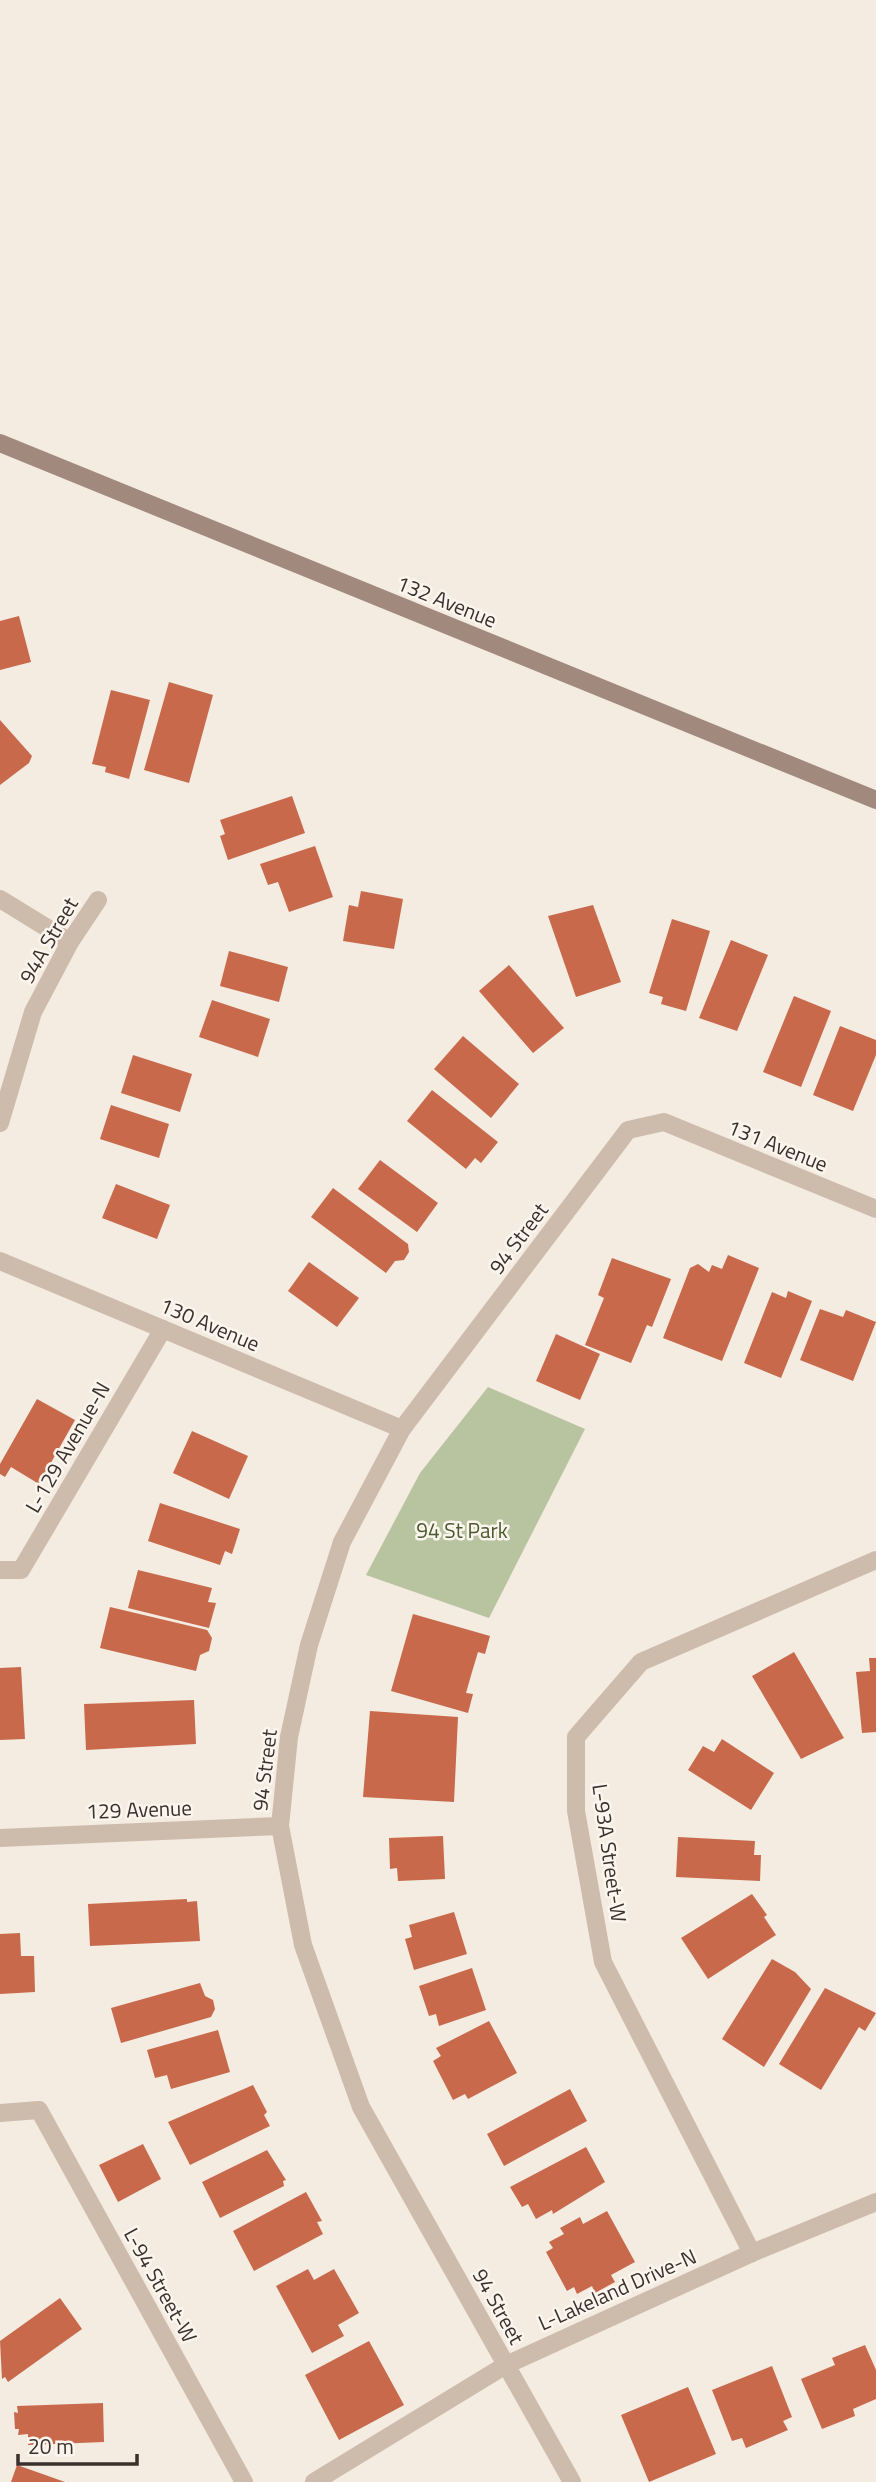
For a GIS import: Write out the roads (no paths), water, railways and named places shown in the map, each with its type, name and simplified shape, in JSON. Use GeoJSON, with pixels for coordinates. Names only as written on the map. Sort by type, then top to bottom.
{"type":"FeatureCollection","features":[{"type":"Feature","properties":{"kind":"main road","name":"132 Avenue"},"geometry":{"type":"LineString","coordinates":[[0,443],[876,800]]}},
{"type":"Feature","properties":{"kind":"street"},"geometry":{"type":"LineString","coordinates":[[0,899],[70,942]]}},
{"type":"Feature","properties":{"kind":"street","name":"94A Street"},"geometry":{"type":"LineString","coordinates":[[0,1123],[33,1012],[70,942],[98,900]]}},
{"type":"Feature","properties":{"kind":"street","name":"131 Avenue"},"geometry":{"type":"LineString","coordinates":[[664,1122],[876,1209]]}},
{"type":"Feature","properties":{"kind":"street","name":"94 Street"},"geometry":{"type":"LineString","coordinates":[[572,2482],[361,2107],[303,1945],[280,1826],[289,1737],[309,1645],[342,1542],[402,1429],[628,1130],[664,1122]]}},
{"type":"Feature","properties":{"kind":"street","name":"130 Avenue"},"geometry":{"type":"LineString","coordinates":[[0,1261],[402,1429]]}},
{"type":"Feature","properties":{"kind":"street","name":"L-129 Avenue-N"},"geometry":{"type":"LineString","coordinates":[[0,1570],[22,1570],[163,1329]]}},
{"type":"Feature","properties":{"kind":"street","name":"L-93A Street-W"},"geometry":{"type":"LineString","coordinates":[[752,2253],[603,1962],[576,1811],[576,1737],[641,1662],[876,1560]]}},
{"type":"Feature","properties":{"kind":"street","name":"129 Avenue"},"geometry":{"type":"LineString","coordinates":[[0,1838],[280,1826]]}},
{"type":"Feature","properties":{"kind":"street","name":"L-94 Street-W"},"geometry":{"type":"LineString","coordinates":[[0,2113],[40,2110],[244,2482]]}},
{"type":"Feature","properties":{"kind":"street","name":"L-Lakeland Drive-N"},"geometry":{"type":"LineString","coordinates":[[314,2482],[506,2365],[752,2253],[876,2202]]}},
{"type":"Feature","properties":{"kind":"park label","name":"94 St Park"},"geometry":{"type":"Point","coordinates":[462,1530]}}]}
